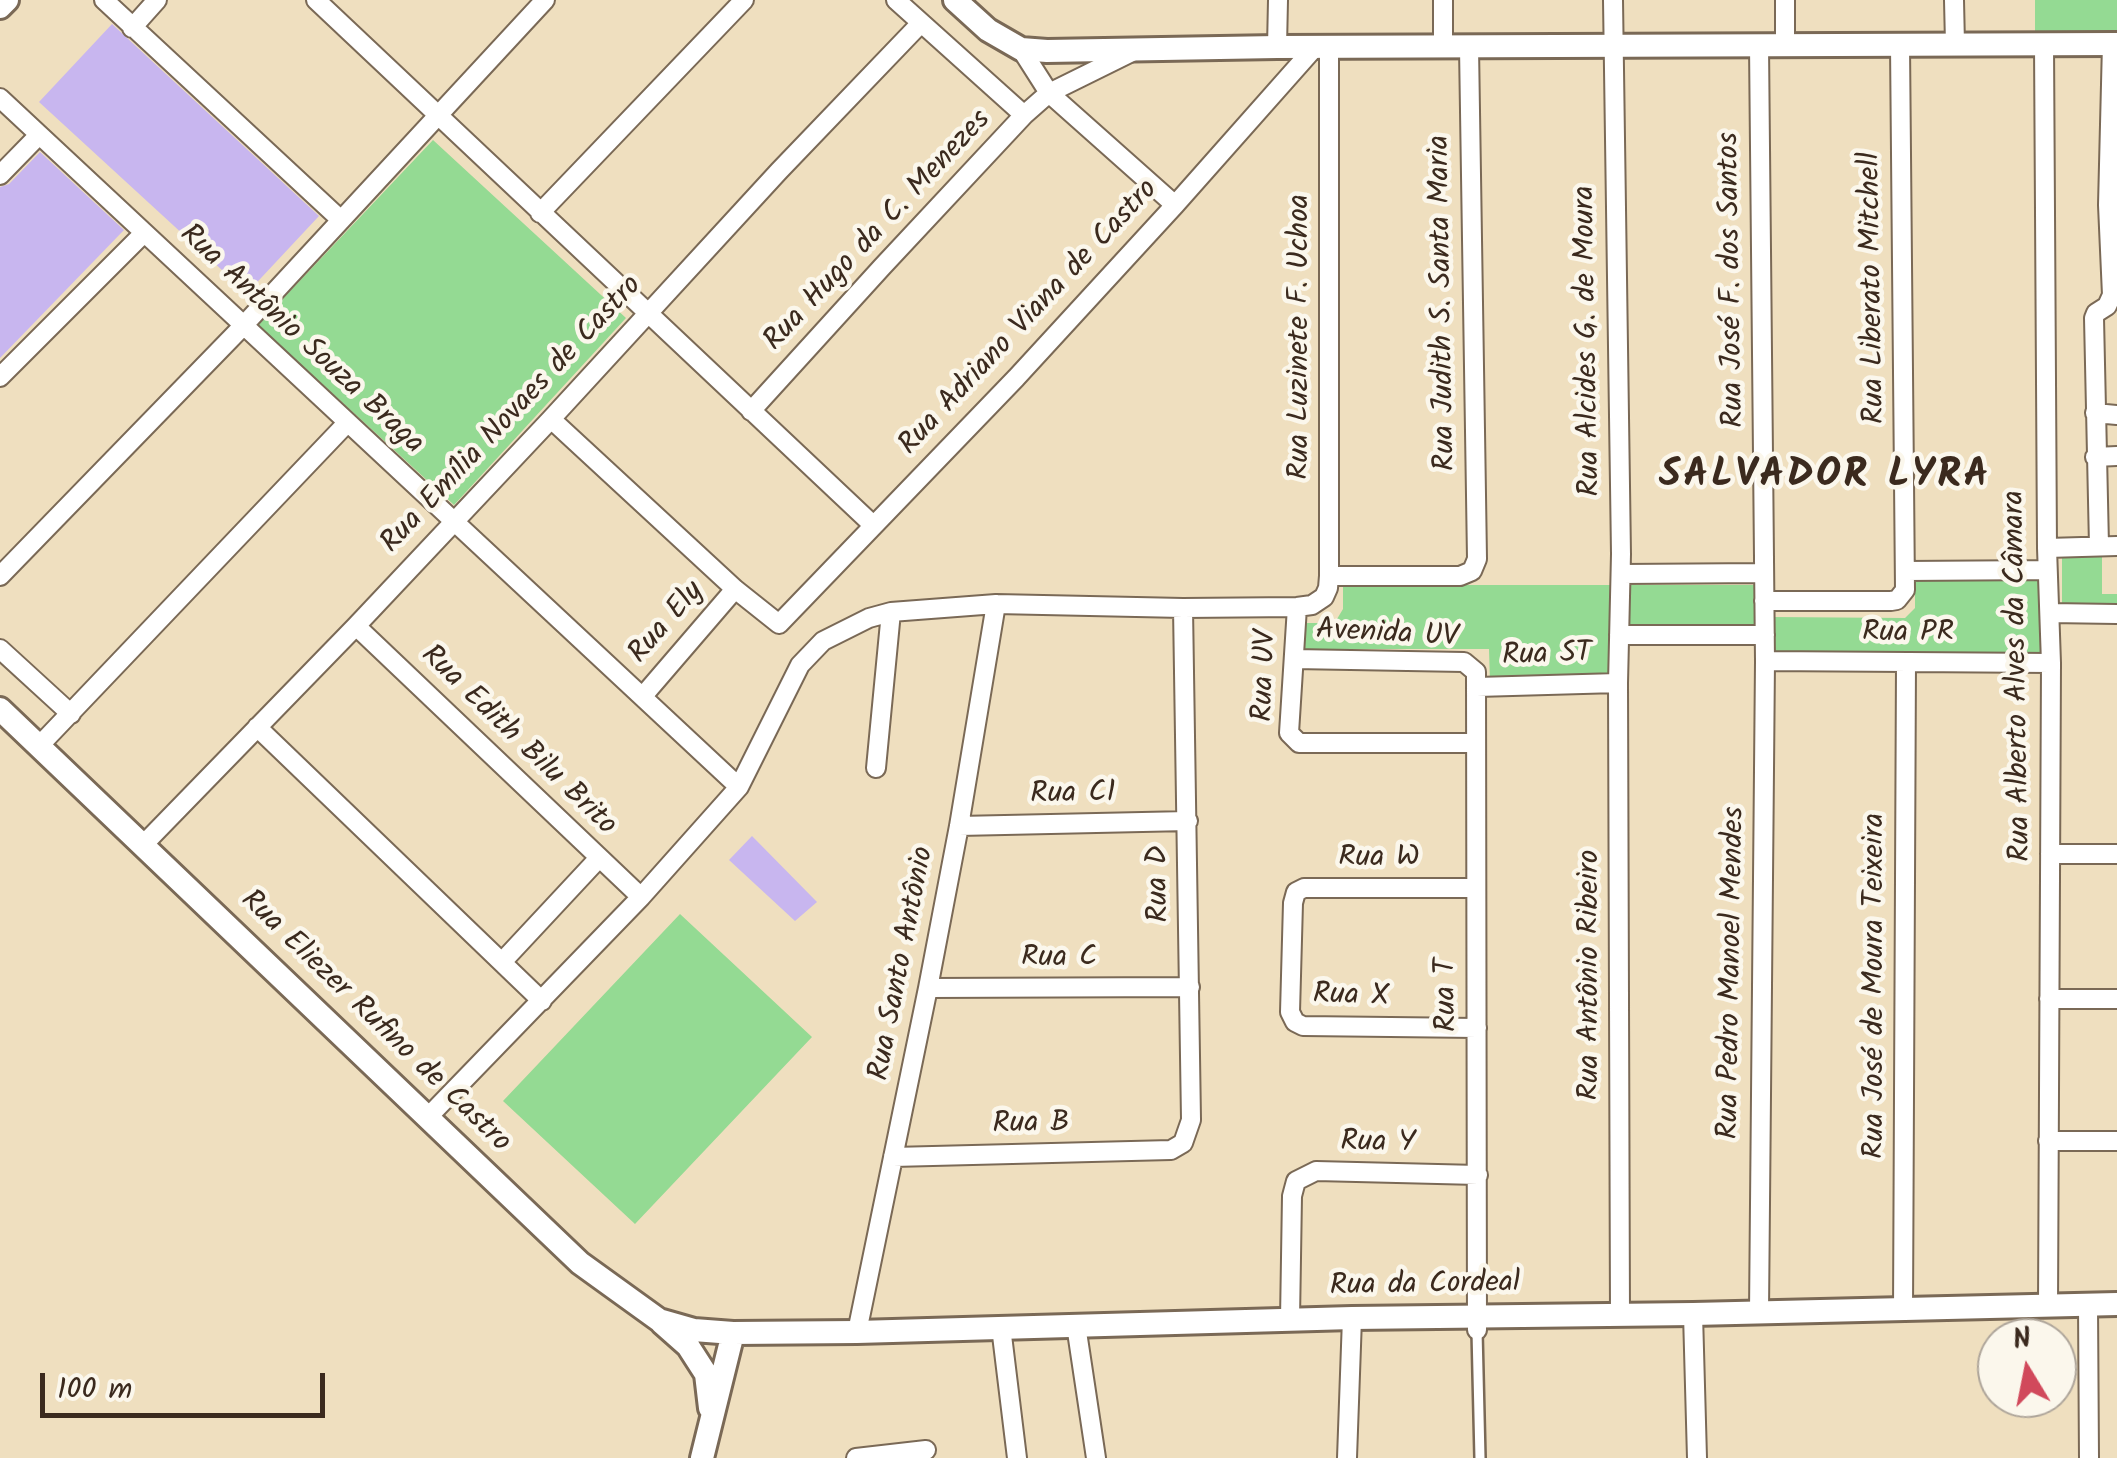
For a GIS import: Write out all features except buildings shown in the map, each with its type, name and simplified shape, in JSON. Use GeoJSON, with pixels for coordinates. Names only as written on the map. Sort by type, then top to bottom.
{"type":"FeatureCollection","features":[{"type":"Feature","properties":{"kind":"street"},"geometry":{"type":"LineString","coordinates":[[0,7],[7,0]]}},
{"type":"Feature","properties":{"kind":"street"},"geometry":{"type":"LineString","coordinates":[[104,0],[340,220]]}},
{"type":"Feature","properties":{"kind":"street"},"geometry":{"type":"LineString","coordinates":[[132,28],[158,0]]}},
{"type":"Feature","properties":{"kind":"street"},"geometry":{"type":"LineString","coordinates":[[316,0],[872,526]]}},
{"type":"Feature","properties":{"kind":"street"},"geometry":{"type":"LineString","coordinates":[[540,213],[744,0]]}},
{"type":"Feature","properties":{"kind":"street"},"geometry":{"type":"LineString","coordinates":[[896,0],[1024,115]]}},
{"type":"Feature","properties":{"kind":"street"},"geometry":{"type":"LineString","coordinates":[[955,0],[988,30],[1022,49],[1049,92],[1175,205]]}},
{"type":"Feature","properties":{"kind":"street"},"geometry":{"type":"LineString","coordinates":[[1277,47],[1278,0]]}},
{"type":"Feature","properties":{"kind":"street"},"geometry":{"type":"LineString","coordinates":[[1443,0],[1443,47]]}},
{"type":"Feature","properties":{"kind":"street"},"geometry":{"type":"LineString","coordinates":[[1612,0],[1612,46]]}},
{"type":"Feature","properties":{"kind":"street"},"geometry":{"type":"LineString","coordinates":[[1784,0],[1784,45]]}},
{"type":"Feature","properties":{"kind":"street"},"geometry":{"type":"LineString","coordinates":[[1954,0],[1954,44]]}},
{"type":"Feature","properties":{"kind":"street"},"geometry":{"type":"LineString","coordinates":[[0,576],[244,326],[438,116],[532,4]]}},
{"type":"Feature","properties":{"kind":"street","name":"Rua Emília Novaes de Castro"},"geometry":{"type":"LineString","coordinates":[[144,844],[356,626],[921,24]]}},
{"type":"Feature","properties":{"kind":"street","name":"Rua Alberto Alves da Câmara"},"geometry":{"type":"LineString","coordinates":[[2044,44],[2050,613],[2048,1306]]}},
{"type":"Feature","properties":{"kind":"street"},"geometry":{"type":"LineString","coordinates":[[1022,49],[2115,44],[2108,205],[2112,295],[2094,318],[2096,456],[2108,546],[2047,548]]}},
{"type":"Feature","properties":{"kind":"street","name":"Rua José F. dos Santos"},"geometry":{"type":"LineString","coordinates":[[1759,45],[1765,635]]}},
{"type":"Feature","properties":{"kind":"street","name":"Rua Liberato Mitchell"},"geometry":{"type":"LineString","coordinates":[[1900,45],[1905,580]]}},
{"type":"Feature","properties":{"kind":"street","name":"Rua Judith S. Santa Maria"},"geometry":{"type":"LineString","coordinates":[[1329,576],[1460,576],[1472,571],[1476,559],[1469,46]]}},
{"type":"Feature","properties":{"kind":"street","name":"Rua Alcides G. de Moura"},"geometry":{"type":"LineString","coordinates":[[1612,46],[1619,635]]}},
{"type":"Feature","properties":{"kind":"street","name":"Rua Adriano Viana de Castro"},"geometry":{"type":"LineString","coordinates":[[735,589],[778,624],[1029,363],[1322,47]]}},
{"type":"Feature","properties":{"kind":"street","name":"Rua Luzinete F. Uchoa"},"geometry":{"type":"LineString","coordinates":[[1322,47],[1329,576]]}},
{"type":"Feature","properties":{"kind":"street","name":"Rua Hugo da C. Menezes"},"geometry":{"type":"LineString","coordinates":[[751,411],[1024,115],[1049,92],[1137,49]]}},
{"type":"Feature","properties":{"kind":"street","name":"Rua Antônio Souza Braga"},"geometry":{"type":"LineString","coordinates":[[0,98],[740,787]]}},
{"type":"Feature","properties":{"kind":"street"},"geometry":{"type":"LineString","coordinates":[[0,175],[39,135]]}},
{"type":"Feature","properties":{"kind":"street"},"geometry":{"type":"LineString","coordinates":[[0,378],[144,233]]}},
{"type":"Feature","properties":{"kind":"street"},"geometry":{"type":"LineString","coordinates":[[2095,413],[2117,415]]}},
{"type":"Feature","properties":{"kind":"street"},"geometry":{"type":"LineString","coordinates":[[551,419],[735,589]]}},
{"type":"Feature","properties":{"kind":"street"},"geometry":{"type":"LineString","coordinates":[[39,746],[347,424]]}},
{"type":"Feature","properties":{"kind":"street"},"geometry":{"type":"LineString","coordinates":[[2096,456],[2117,456]]}},
{"type":"Feature","properties":{"kind":"street"},"geometry":{"type":"LineString","coordinates":[[1764,601],[1891,601],[1896,600],[1905,580],[2048,570]]}},
{"type":"Feature","properties":{"kind":"street"},"geometry":{"type":"LineString","coordinates":[[1621,574],[1764,574]]}},
{"type":"Feature","properties":{"kind":"street"},"geometry":{"type":"LineString","coordinates":[[429,1116],[641,897],[740,787],[800,664],[822,642],[868,618],[891,612],[996,604],[1297,607],[1312,605],[1324,597],[1329,576]]}},
{"type":"Feature","properties":{"kind":"street","name":"Rua Ely"},"geometry":{"type":"LineString","coordinates":[[643,696],[735,589]]}},
{"type":"Feature","properties":{"kind":"street","name":"Rua Santo Antônio"},"geometry":{"type":"LineString","coordinates":[[856,1332],[928,988],[996,604]]}},
{"type":"Feature","properties":{"kind":"street","name":"Rua UV"},"geometry":{"type":"LineString","coordinates":[[1297,607],[1289,733],[1299,744],[1476,744]]}},
{"type":"Feature","properties":{"kind":"street","name":"Rua D"},"geometry":{"type":"LineString","coordinates":[[1171,1150],[1183,1143],[1191,1120],[1183,608]]}},
{"type":"Feature","properties":{"kind":"street"},"geometry":{"type":"LineString","coordinates":[[876,768],[891,612]]}},
{"type":"Feature","properties":{"kind":"street"},"geometry":{"type":"LineString","coordinates":[[2050,613],[2117,614]]}},
{"type":"Feature","properties":{"kind":"street","name":"Rua Edith Bilu Brito"},"geometry":{"type":"LineString","coordinates":[[356,626],[641,897]]}},
{"type":"Feature","properties":{"kind":"street"},"geometry":{"type":"LineString","coordinates":[[1619,635],[1765,635]]}},
{"type":"Feature","properties":{"kind":"street","name":"Rua Antônio Ribeiro"},"geometry":{"type":"LineString","coordinates":[[1619,635],[1620,1314]]}},
{"type":"Feature","properties":{"kind":"street","name":"Rua Pedro Manoel Mendes"},"geometry":{"type":"LineString","coordinates":[[1759,1311],[1765,635]]}},
{"type":"Feature","properties":{"kind":"street"},"geometry":{"type":"LineString","coordinates":[[0,649],[71,714]]}},
{"type":"Feature","properties":{"kind":"street","name":"Avenida UV"},"geometry":{"type":"LineString","coordinates":[[1294,659],[1464,662],[1476,679]]}},
{"type":"Feature","properties":{"kind":"street","name":"Rua PR"},"geometry":{"type":"LineString","coordinates":[[1765,660],[2050,663]]}},
{"type":"Feature","properties":{"kind":"street","name":"Rua José de Moura Teixeira"},"geometry":{"type":"LineString","coordinates":[[1903,1310],[1906,663]]}},
{"type":"Feature","properties":{"kind":"street","name":"Rua ST"},"geometry":{"type":"LineString","coordinates":[[1476,679],[1618,683]]}},
{"type":"Feature","properties":{"kind":"street","name":"Rua T"},"geometry":{"type":"LineString","coordinates":[[1476,679],[1478,1323]]}},
{"type":"Feature","properties":{"kind":"street","name":"Rua Eliezer Rufino de Castro"},"geometry":{"type":"LineString","coordinates":[[0,710],[580,1263],[659,1320],[694,1330],[734,1332]]}},
{"type":"Feature","properties":{"kind":"street"},"geometry":{"type":"LineString","coordinates":[[257,727],[542,1001]]}},
{"type":"Feature","properties":{"kind":"street","name":"Rua C1"},"geometry":{"type":"LineString","coordinates":[[959,826],[1188,821]]}},
{"type":"Feature","properties":{"kind":"street"},"geometry":{"type":"LineString","coordinates":[[2050,854],[2117,854]]}},
{"type":"Feature","properties":{"kind":"street"},"geometry":{"type":"LineString","coordinates":[[502,962],[599,858]]}},
{"type":"Feature","properties":{"kind":"street","name":"Rua W"},"geometry":{"type":"LineString","coordinates":[[1290,1012],[1292,902],[1296,892],[1304,888],[1475,888]]}},
{"type":"Feature","properties":{"kind":"street","name":"Rua C"},"geometry":{"type":"LineString","coordinates":[[928,988],[1190,988]]}},
{"type":"Feature","properties":{"kind":"street"},"geometry":{"type":"LineString","coordinates":[[2050,998],[2117,999]]}},
{"type":"Feature","properties":{"kind":"street","name":"Rua X"},"geometry":{"type":"LineString","coordinates":[[1290,1012],[1295,1022],[1303,1026],[1478,1028]]}},
{"type":"Feature","properties":{"kind":"street"},"geometry":{"type":"LineString","coordinates":[[2048,1140],[2117,1141]]}},
{"type":"Feature","properties":{"kind":"street","name":"Rua B"},"geometry":{"type":"LineString","coordinates":[[892,1157],[1171,1150]]}},
{"type":"Feature","properties":{"kind":"street","name":"Rua Y"},"geometry":{"type":"LineString","coordinates":[[1290,1320],[1292,1196],[1296,1181],[1316,1172],[1478,1175]]}},
{"type":"Feature","properties":{"kind":"street","name":"Rua da Cordeal"},"geometry":{"type":"LineString","coordinates":[[734,1332],[1352,1318],[1478,1323],[1620,1314],[2117,1304]]}},
{"type":"Feature","properties":{"kind":"street"},"geometry":{"type":"LineString","coordinates":[[2075,1458],[2089,1458],[2088,1305]]}},
{"type":"Feature","properties":{"kind":"street"},"geometry":{"type":"LineString","coordinates":[[1693,1314],[1697,1458]]}},
{"type":"Feature","properties":{"kind":"street"},"geometry":{"type":"LineString","coordinates":[[1347,1458],[1352,1318]]}},
{"type":"Feature","properties":{"kind":"street"},"geometry":{"type":"LineString","coordinates":[[659,1320],[688,1346],[706,1374],[712,1420]]}},
{"type":"Feature","properties":{"kind":"street"},"geometry":{"type":"LineString","coordinates":[[1076,1325],[1096,1458]]}},
{"type":"Feature","properties":{"kind":"street"},"geometry":{"type":"LineString","coordinates":[[1001,1327],[1017,1458]]}},
{"type":"Feature","properties":{"kind":"street"},"geometry":{"type":"LineString","coordinates":[[702,1458],[734,1332]]}},
{"type":"Feature","properties":{"kind":"street"},"geometry":{"type":"LineString","coordinates":[[856,1458],[926,1450]]}},
{"type":"Feature","properties":{"kind":"lane"},"geometry":{"type":"LineString","coordinates":[[1478,1323],[1480,1458]]}},
{"type":"Feature","properties":{"kind":"green space"},"geometry":{"type":"Polygon","coordinates":[[[2035,0],[2117,0],[2117,44],[2035,46],[2035,0]]]}},
{"type":"Feature","properties":{"kind":"green space"},"geometry":{"type":"Polygon","coordinates":[[[433,140],[626,318],[454,505],[258,325],[433,140]]]}},
{"type":"Feature","properties":{"kind":"green space"},"geometry":{"type":"Polygon","coordinates":[[[2102,554],[2102,594],[2117,594],[2117,607],[2062,608],[2062,555],[2102,554]]]}},
{"type":"Feature","properties":{"kind":"green space"},"geometry":{"type":"Polygon","coordinates":[[[1915,576],[2047,577],[2047,657],[1772,657],[1772,617],[1905,618],[1915,608],[1915,576]]]}},
{"type":"Feature","properties":{"kind":"green space"},"geometry":{"type":"Polygon","coordinates":[[[1343,585],[1758,585],[1758,631],[1614,631],[1614,680],[1490,683],[1489,649],[1303,649],[1304,623],[1329,623],[1337,619],[1343,609],[1343,585]]]}},
{"type":"Feature","properties":{"kind":"green space"},"geometry":{"type":"Polygon","coordinates":[[[680,914],[812,1037],[635,1224],[503,1101],[680,914]]]}},
{"type":"Feature","properties":{"kind":"district","name":"SALVADOR LYRA"},"geometry":{"type":"Point","coordinates":[1825,479]}}]}
